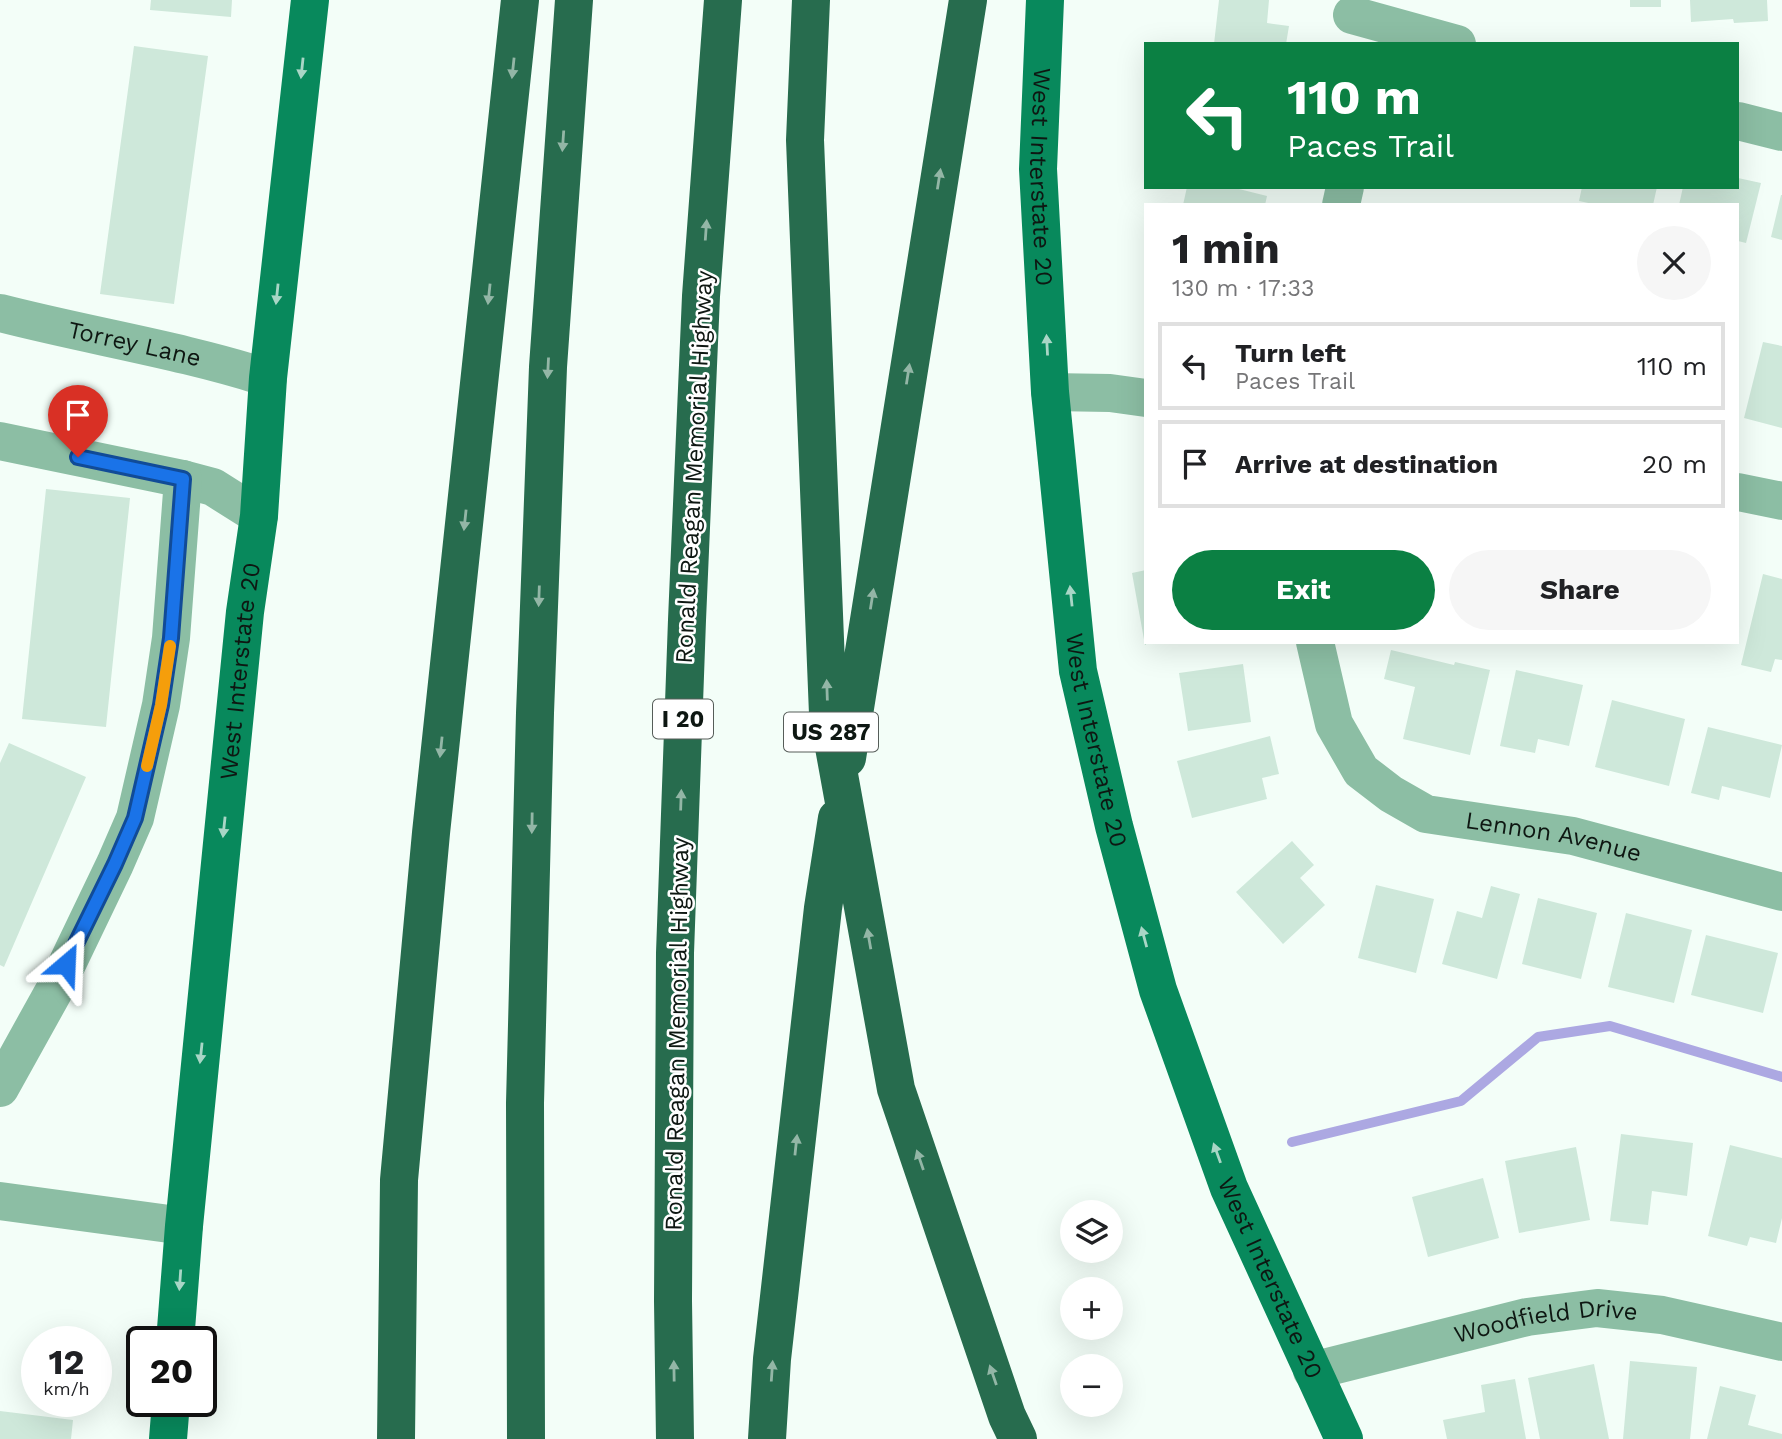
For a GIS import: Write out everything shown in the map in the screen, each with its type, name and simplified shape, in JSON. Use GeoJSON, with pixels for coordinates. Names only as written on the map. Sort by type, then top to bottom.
{"type":"FeatureCollection","features":[{"type":"Feature","properties":{"kind":"highway"},"geometry":{"type":"LineString","coordinates":[[396,1439],[399,1180],[431,833],[520,0]]}},
{"type":"Feature","properties":{"kind":"highway"},"geometry":{"type":"LineString","coordinates":[[526,1439],[525,1103],[535,713],[548,367],[574,0]]}},
{"type":"Feature","properties":{"kind":"highway","name":"Ronald Reagan Memorial Highway"},"geometry":{"type":"LineString","coordinates":[[675,1439],[673,1301],[676,940],[701,296],[723,0]]}},
{"type":"Feature","properties":{"kind":"highway","name":"US 287"},"geometry":{"type":"LineString","coordinates":[[811,0],[805,140],[828,714],[896,1089],[1007,1416],[1018,1439]]}},
{"type":"Feature","properties":{"kind":"highway"},"geometry":{"type":"LineString","coordinates":[[768,1439],[772,1359],[823,908],[968,0]]}},
{"type":"Feature","properties":{"kind":"main road","name":"West Interstate 20"},"geometry":{"type":"LineString","coordinates":[[176,1326],[245,612],[259,516],[268,378],[310,0]]}},
{"type":"Feature","properties":{"kind":"main road","name":"West Interstate 20"},"geometry":{"type":"LineString","coordinates":[[1045,0],[1038,169],[1050,393],[1079,671],[1114,825],[1158,990],[1225,1176],[1344,1439]]}},
{"type":"Feature","properties":{"kind":"main road"},"geometry":{"type":"LineString","coordinates":[[168,1439],[170,1417]]}},
{"type":"Feature","properties":{"kind":"street"},"geometry":{"type":"LineString","coordinates":[[1352,19],[1449,42]]}},
{"type":"Feature","properties":{"kind":"street"},"geometry":{"type":"LineString","coordinates":[[1739,121],[1782,132]]}},
{"type":"Feature","properties":{"kind":"street","name":"Torrey Lane"},"geometry":{"type":"LineString","coordinates":[[0,313],[47,326],[226,365],[268,378]]}},
{"type":"Feature","properties":{"kind":"street"},"geometry":{"type":"LineString","coordinates":[[1050,393],[1111,393],[1144,398]]}},
{"type":"Feature","properties":{"kind":"street"},"geometry":{"type":"LineString","coordinates":[[0,441],[213,487],[259,516]]}},
{"type":"Feature","properties":{"kind":"street"},"geometry":{"type":"LineString","coordinates":[[0,1088],[55,989],[135,818],[161,705],[171,638],[183,479]]}},
{"type":"Feature","properties":{"kind":"street"},"geometry":{"type":"LineString","coordinates":[[1739,492],[1782,500]]}},
{"type":"Feature","properties":{"kind":"street","name":"Lennon Avenue"},"geometry":{"type":"LineString","coordinates":[[1315,644],[1334,724],[1361,771],[1391,794],[1426,814],[1573,836],[1782,892]]}},
{"type":"Feature","properties":{"kind":"street"},"geometry":{"type":"LineString","coordinates":[[0,1200],[184,1226]]}},
{"type":"Feature","properties":{"kind":"street","name":"Woodfield Drive"},"geometry":{"type":"LineString","coordinates":[[1312,1371],[1527,1317],[1597,1308],[1661,1315],[1782,1342]]}},
{"type":"Feature","properties":{"kind":"building"},"geometry":{"type":"Polygon","coordinates":[[[151,0],[232,0],[231,17],[150,10],[151,0]]]}},
{"type":"Feature","properties":{"kind":"building"},"geometry":{"type":"Polygon","coordinates":[[[1219,0],[1269,0],[1267,23],[1289,26],[1286,42],[1214,42],[1219,0]]]}},
{"type":"Feature","properties":{"kind":"building"},"geometry":{"type":"Polygon","coordinates":[[[1630,0],[1661,0],[1661,7],[1630,7],[1630,0]]]}},
{"type":"Feature","properties":{"kind":"building"},"geometry":{"type":"Polygon","coordinates":[[[1690,0],[1767,0],[1768,21],[1734,23],[1733,19],[1691,22],[1690,0]]]}},
{"type":"Feature","properties":{"kind":"building"},"geometry":{"type":"Polygon","coordinates":[[[134,46],[208,56],[174,304],[100,294],[134,46]]]}},
{"type":"Feature","properties":{"kind":"building"},"geometry":{"type":"Polygon","coordinates":[[[1739,178],[1761,183],[1746,243],[1739,241],[1739,203],[1679,203],[1683,189],[1739,189],[1739,178]]]}},
{"type":"Feature","properties":{"kind":"building"},"geometry":{"type":"Polygon","coordinates":[[[1187,189],[1239,189],[1267,196],[1265,203],[1183,203],[1187,189]]]}},
{"type":"Feature","properties":{"kind":"building"},"geometry":{"type":"Polygon","coordinates":[[[1582,189],[1657,189],[1653,203],[1579,201],[1582,189]]]}},
{"type":"Feature","properties":{"kind":"building"},"geometry":{"type":"Polygon","coordinates":[[[1782,195],[1782,240],[1771,237],[1782,195]]]}},
{"type":"Feature","properties":{"kind":"building"},"geometry":{"type":"Polygon","coordinates":[[[1763,342],[1782,346],[1782,428],[1744,418],[1763,342]]]}},
{"type":"Feature","properties":{"kind":"building"},"geometry":{"type":"Polygon","coordinates":[[[46,489],[130,498],[106,727],[22,719],[46,489]]]}},
{"type":"Feature","properties":{"kind":"building"},"geometry":{"type":"Polygon","coordinates":[[[1144,570],[1144,639],[1132,573],[1144,570]]]}},
{"type":"Feature","properties":{"kind":"building"},"geometry":{"type":"Polygon","coordinates":[[[1763,574],[1782,579],[1782,660],[1775,659],[1771,672],[1741,665],[1763,574]]]}},
{"type":"Feature","properties":{"kind":"building"},"geometry":{"type":"Polygon","coordinates":[[[1391,650],[1454,665],[1455,662],[1490,670],[1470,755],[1403,739],[1415,687],[1384,679],[1391,650]]]}},
{"type":"Feature","properties":{"kind":"building"},"geometry":{"type":"Polygon","coordinates":[[[1243,664],[1251,722],[1188,731],[1179,673],[1243,664]]]}},
{"type":"Feature","properties":{"kind":"building"},"geometry":{"type":"Polygon","coordinates":[[[1516,670],[1583,685],[1569,746],[1538,739],[1535,753],[1500,746],[1516,670]]]}},
{"type":"Feature","properties":{"kind":"building"},"geometry":{"type":"Polygon","coordinates":[[[1612,700],[1685,719],[1669,786],[1595,767],[1612,700]]]}},
{"type":"Feature","properties":{"kind":"building"},"geometry":{"type":"Polygon","coordinates":[[[1708,727],[1782,745],[1770,798],[1722,786],[1719,800],[1691,793],[1708,727]]]}},
{"type":"Feature","properties":{"kind":"building"},"geometry":{"type":"Polygon","coordinates":[[[1270,736],[1279,774],[1262,778],[1267,799],[1192,818],[1177,761],[1270,736]]]}},
{"type":"Feature","properties":{"kind":"building"},"geometry":{"type":"Polygon","coordinates":[[[9,743],[86,777],[4,967],[0,965],[0,763],[9,743]]]}},
{"type":"Feature","properties":{"kind":"building"},"geometry":{"type":"Polygon","coordinates":[[[1292,841],[1314,865],[1300,878],[1325,905],[1283,944],[1236,892],[1292,841]]]}},
{"type":"Feature","properties":{"kind":"building"},"geometry":{"type":"Polygon","coordinates":[[[1376,885],[1434,899],[1416,973],[1358,958],[1376,885]]]}},
{"type":"Feature","properties":{"kind":"building"},"geometry":{"type":"Polygon","coordinates":[[[1491,886],[1520,894],[1497,979],[1442,964],[1457,911],[1482,918],[1491,886]]]}},
{"type":"Feature","properties":{"kind":"building"},"geometry":{"type":"Polygon","coordinates":[[[1538,898],[1597,913],[1581,979],[1522,964],[1538,898]]]}},
{"type":"Feature","properties":{"kind":"building"},"geometry":{"type":"Polygon","coordinates":[[[1626,913],[1692,930],[1674,1003],[1608,987],[1626,913]]]}},
{"type":"Feature","properties":{"kind":"building"},"geometry":{"type":"Polygon","coordinates":[[[1706,935],[1778,953],[1763,1013],[1691,995],[1706,935]]]}},
{"type":"Feature","properties":{"kind":"building"},"geometry":{"type":"Polygon","coordinates":[[[1621,1134],[1693,1143],[1687,1196],[1652,1191],[1648,1225],[1610,1221],[1621,1134]]]}},
{"type":"Feature","properties":{"kind":"building"},"geometry":{"type":"Polygon","coordinates":[[[1730,1145],[1782,1158],[1782,1218],[1776,1243],[1750,1237],[1747,1246],[1708,1236],[1730,1145]]]}},
{"type":"Feature","properties":{"kind":"building"},"geometry":{"type":"Polygon","coordinates":[[[1576,1147],[1590,1220],[1519,1233],[1505,1161],[1576,1147]]]}},
{"type":"Feature","properties":{"kind":"building"},"geometry":{"type":"Polygon","coordinates":[[[1483,1178],[1499,1238],[1428,1257],[1412,1197],[1483,1178]]]}},
{"type":"Feature","properties":{"kind":"building"},"geometry":{"type":"Polygon","coordinates":[[[1630,1361],[1697,1367],[1690,1439],[1623,1439],[1630,1361]]]}},
{"type":"Feature","properties":{"kind":"building"},"geometry":{"type":"Polygon","coordinates":[[[1594,1364],[1609,1439],[1540,1439],[1528,1378],[1594,1364]]]}},
{"type":"Feature","properties":{"kind":"building"},"geometry":{"type":"Polygon","coordinates":[[[1515,1379],[1526,1439],[1447,1439],[1443,1420],[1485,1412],[1481,1385],[1515,1379]]]}},
{"type":"Feature","properties":{"kind":"building"},"geometry":{"type":"Polygon","coordinates":[[[1720,1386],[1756,1395],[1748,1425],[1782,1434],[1782,1439],[1707,1439],[1720,1386]]]}},
{"type":"Feature","properties":{"kind":"building"},"geometry":{"type":"Polygon","coordinates":[[[0,1411],[21,1414],[21,1417],[73,1420],[71,1439],[0,1439],[0,1411]]]}},
{"type":"Feature","properties":{"kind":"waterway"},"geometry":{"type":"LineString","coordinates":[[1292,1142],[1461,1101],[1538,1037],[1610,1026],[1782,1077]]}},
{"type":"Feature","properties":{"kind":"slow traffic"},"geometry":{"type":"LineString","coordinates":[[147,766],[161,705],[170,646]]}},
{"type":"Feature","properties":{"kind":"route"},"geometry":{"type":"LineString","coordinates":[[66,964],[135,818],[161,705],[171,638],[183,479],[78,457]]}}]}
